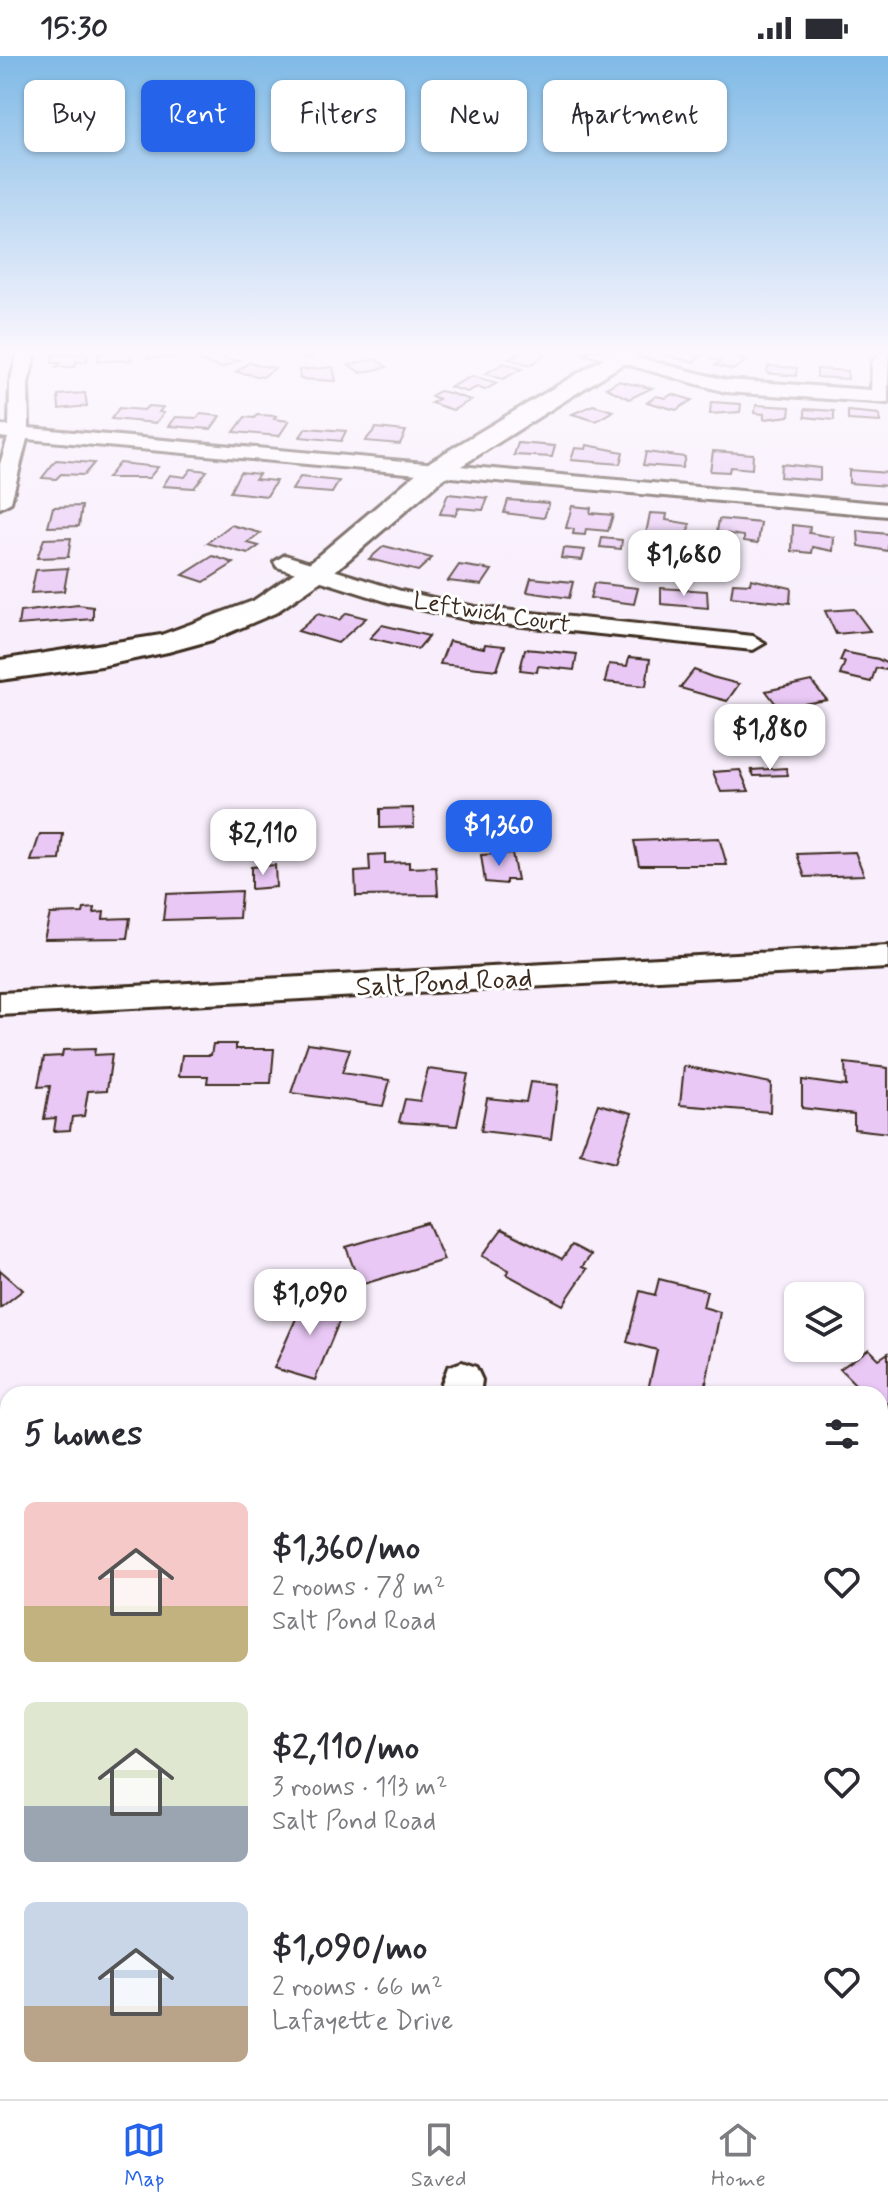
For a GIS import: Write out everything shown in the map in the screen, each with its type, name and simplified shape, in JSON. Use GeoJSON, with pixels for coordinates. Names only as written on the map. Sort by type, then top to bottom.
{"type":"FeatureCollection","features":[{"type":"Feature","properties":{"kind":"street"},"geometry":{"type":"LineString","coordinates":[[0,502],[8,447]]}},
{"type":"Feature","properties":{"kind":"street"},"geometry":{"type":"LineString","coordinates":[[189,447],[888,510]]}},
{"type":"Feature","properties":{"kind":"street"},"geometry":{"type":"LineString","coordinates":[[0,650],[118,635],[182,619],[237,595],[285,562],[405,467],[440,447]]}},
{"type":"Feature","properties":{"kind":"street"},"geometry":{"type":"LineString","coordinates":[[0,670],[111,655],[194,635],[264,607],[315,571],[437,470],[470,447]]}},
{"type":"Feature","properties":{"kind":"street","name":"Leftwich Court"},"geometry":{"type":"LineString","coordinates":[[285,562],[396,597],[475,614],[753,643]]}},
{"type":"Feature","properties":{"kind":"street","name":"Salt Pond Road"},"geometry":{"type":"LineString","coordinates":[[0,1004],[888,957]]}},
{"type":"Feature","properties":{"kind":"building"},"geometry":{"type":"Polygon","coordinates":[[[517,447],[555,447],[552,457],[514,455],[517,447]]]}},
{"type":"Feature","properties":{"kind":"building"},"geometry":{"type":"Polygon","coordinates":[[[599,447],[623,452],[620,464],[571,460],[575,448],[599,447]]]}},
{"type":"Feature","properties":{"kind":"building"},"geometry":{"type":"Polygon","coordinates":[[[713,451],[753,454],[752,469],[730,467],[729,472],[710,471],[713,451]]]}},
{"type":"Feature","properties":{"kind":"building"},"geometry":{"type":"Polygon","coordinates":[[[646,452],[685,457],[682,468],[643,465],[646,452]]]}},
{"type":"Feature","properties":{"kind":"building"},"geometry":{"type":"Polygon","coordinates":[[[56,460],[94,463],[84,475],[61,474],[56,479],[42,478],[56,460]]]}},
{"type":"Feature","properties":{"kind":"building"},"geometry":{"type":"Polygon","coordinates":[[[119,463],[158,467],[149,478],[107,478],[119,463]]]}},
{"type":"Feature","properties":{"kind":"building"},"geometry":{"type":"Polygon","coordinates":[[[781,464],[820,468],[820,480],[780,477],[781,464]]]}},
{"type":"Feature","properties":{"kind":"building"},"geometry":{"type":"Polygon","coordinates":[[[191,469],[207,471],[194,488],[163,486],[170,475],[185,477],[191,469]]]}},
{"type":"Feature","properties":{"kind":"building"},"geometry":{"type":"Polygon","coordinates":[[[849,470],[888,473],[888,486],[849,483],[849,470]]]}},
{"type":"Feature","properties":{"kind":"building"},"geometry":{"type":"Polygon","coordinates":[[[240,472],[259,474],[255,479],[276,481],[267,496],[230,492],[240,472]]]}},
{"type":"Feature","properties":{"kind":"building"},"geometry":{"type":"Polygon","coordinates":[[[300,477],[339,481],[332,493],[292,490],[300,477]]]}},
{"type":"Feature","properties":{"kind":"building"},"geometry":{"type":"Polygon","coordinates":[[[448,494],[488,498],[483,510],[458,508],[455,515],[440,514],[448,494]]]}},
{"type":"Feature","properties":{"kind":"building"},"geometry":{"type":"Polygon","coordinates":[[[508,500],[549,503],[544,518],[504,513],[508,500]]]}},
{"type":"Feature","properties":{"kind":"building"},"geometry":{"type":"Polygon","coordinates":[[[82,506],[79,526],[48,527],[53,507],[82,506]]]}},
{"type":"Feature","properties":{"kind":"building"},"geometry":{"type":"Polygon","coordinates":[[[572,506],[591,508],[590,513],[613,515],[608,531],[586,529],[585,535],[573,534],[574,529],[566,528],[572,506]]]}},
{"type":"Feature","properties":{"kind":"building"},"geometry":{"type":"Polygon","coordinates":[[[650,513],[667,514],[666,520],[690,524],[688,534],[684,539],[646,534],[650,513]]]}},
{"type":"Feature","properties":{"kind":"building"},"geometry":{"type":"Polygon","coordinates":[[[719,519],[761,523],[758,543],[744,541],[744,536],[717,532],[719,519]]]}},
{"type":"Feature","properties":{"kind":"building"},"geometry":{"type":"Polygon","coordinates":[[[231,525],[261,533],[248,543],[259,546],[248,554],[207,543],[231,525]]]}},
{"type":"Feature","properties":{"kind":"building"},"geometry":{"type":"Polygon","coordinates":[[[793,525],[810,527],[809,533],[834,537],[833,551],[813,547],[812,553],[792,551],[793,525]]]}},
{"type":"Feature","properties":{"kind":"building"},"geometry":{"type":"Polygon","coordinates":[[[858,531],[888,534],[888,551],[859,546],[858,531]]]}},
{"type":"Feature","properties":{"kind":"building"},"geometry":{"type":"Polygon","coordinates":[[[71,538],[68,557],[37,558],[44,539],[71,538]]]}},
{"type":"Feature","properties":{"kind":"building"},"geometry":{"type":"Polygon","coordinates":[[[602,538],[622,540],[621,549],[600,547],[602,538]]]}},
{"type":"Feature","properties":{"kind":"building"},"geometry":{"type":"Polygon","coordinates":[[[384,546],[432,558],[418,571],[369,559],[384,546]]]}},
{"type":"Feature","properties":{"kind":"building"},"geometry":{"type":"Polygon","coordinates":[[[563,548],[585,550],[582,560],[561,558],[563,548]]]}},
{"type":"Feature","properties":{"kind":"building"},"geometry":{"type":"Polygon","coordinates":[[[213,556],[234,563],[204,582],[183,575],[213,556]]]}},
{"type":"Feature","properties":{"kind":"building"},"geometry":{"type":"Polygon","coordinates":[[[459,565],[492,570],[482,585],[448,581],[459,565]]]}},
{"type":"Feature","properties":{"kind":"building"},"geometry":{"type":"Polygon","coordinates":[[[68,568],[64,591],[31,593],[36,570],[68,568]]]}},
{"type":"Feature","properties":{"kind":"building"},"geometry":{"type":"Polygon","coordinates":[[[531,578],[573,582],[569,598],[527,592],[531,578]]]}},
{"type":"Feature","properties":{"kind":"building"},"geometry":{"type":"Polygon","coordinates":[[[751,579],[791,588],[790,603],[731,597],[733,583],[750,584],[751,579]]]}},
{"type":"Feature","properties":{"kind":"building"},"geometry":{"type":"Polygon","coordinates":[[[594,583],[638,588],[634,604],[590,598],[594,583]]]}},
{"type":"Feature","properties":{"kind":"building"},"geometry":{"type":"Polygon","coordinates":[[[661,588],[707,591],[708,608],[661,604],[661,588]]]}},
{"type":"Feature","properties":{"kind":"building"},"geometry":{"type":"Polygon","coordinates":[[[78,605],[93,607],[93,619],[18,625],[20,612],[78,605]]]}},
{"type":"Feature","properties":{"kind":"building"},"geometry":{"type":"Polygon","coordinates":[[[854,609],[870,631],[836,634],[825,611],[854,609]]]}},
{"type":"Feature","properties":{"kind":"building"},"geometry":{"type":"Polygon","coordinates":[[[347,613],[366,618],[338,643],[298,631],[318,614],[339,620],[347,613]]]}},
{"type":"Feature","properties":{"kind":"building"},"geometry":{"type":"Polygon","coordinates":[[[382,625],[429,636],[418,649],[370,638],[382,625]]]}},
{"type":"Feature","properties":{"kind":"building"},"geometry":{"type":"Polygon","coordinates":[[[449,641],[484,648],[485,644],[505,646],[497,670],[440,664],[449,641]]]}},
{"type":"Feature","properties":{"kind":"building"},"geometry":{"type":"Polygon","coordinates":[[[525,649],[577,654],[574,670],[538,666],[537,672],[520,670],[525,649]]]}},
{"type":"Feature","properties":{"kind":"building"},"geometry":{"type":"Polygon","coordinates":[[[844,652],[878,659],[888,664],[887,670],[876,668],[871,682],[840,675],[845,662],[840,661],[844,652]]]}},
{"type":"Feature","properties":{"kind":"building"},"geometry":{"type":"Polygon","coordinates":[[[629,657],[650,659],[646,686],[605,682],[609,664],[627,666],[629,657]]]}},
{"type":"Feature","properties":{"kind":"building"},"geometry":{"type":"Polygon","coordinates":[[[694,670],[739,684],[727,701],[680,688],[694,670]]]}},
{"type":"Feature","properties":{"kind":"building"},"geometry":{"type":"Polygon","coordinates":[[[811,681],[827,700],[779,708],[766,691],[811,681]]]}},
{"type":"Feature","properties":{"kind":"building"},"geometry":{"type":"Polygon","coordinates":[[[786,768],[788,775],[754,776],[751,770],[786,768]]]}},
{"type":"Feature","properties":{"kind":"building"},"geometry":{"type":"Polygon","coordinates":[[[740,770],[749,791],[721,792],[713,772],[740,770]]]}},
{"type":"Feature","properties":{"kind":"building"},"geometry":{"type":"Polygon","coordinates":[[[413,808],[414,827],[380,828],[380,809],[413,808]]]}},
{"type":"Feature","properties":{"kind":"building"},"geometry":{"type":"Polygon","coordinates":[[[538,824],[542,842],[505,845],[502,826],[538,824]]]}},
{"type":"Feature","properties":{"kind":"building"},"geometry":{"type":"Polygon","coordinates":[[[40,834],[63,834],[60,860],[31,861],[40,834]]]}},
{"type":"Feature","properties":{"kind":"building"},"geometry":{"type":"Polygon","coordinates":[[[719,838],[727,865],[639,865],[634,841],[719,838]]]}},
{"type":"Feature","properties":{"kind":"building"},"geometry":{"type":"Polygon","coordinates":[[[855,852],[864,875],[805,877],[797,854],[855,852]]]}},
{"type":"Feature","properties":{"kind":"building"},"geometry":{"type":"Polygon","coordinates":[[[512,853],[517,880],[506,880],[506,884],[485,882],[481,855],[512,853]]]}},
{"type":"Feature","properties":{"kind":"building"},"geometry":{"type":"Polygon","coordinates":[[[385,854],[385,863],[409,862],[409,868],[436,867],[438,895],[356,896],[355,872],[370,871],[369,855],[385,854]]]}},
{"type":"Feature","properties":{"kind":"building"},"geometry":{"type":"Polygon","coordinates":[[[275,865],[276,887],[251,889],[251,867],[275,865]]]}},
{"type":"Feature","properties":{"kind":"building"},"geometry":{"type":"Polygon","coordinates":[[[241,891],[239,918],[163,920],[166,894],[241,891]]]}},
{"type":"Feature","properties":{"kind":"building"},"geometry":{"type":"Polygon","coordinates":[[[95,908],[94,913],[104,912],[103,919],[130,918],[127,938],[44,939],[50,914],[83,913],[84,909],[95,908]]]}},
{"type":"Feature","properties":{"kind":"building"},"geometry":{"type":"Polygon","coordinates":[[[308,1043],[350,1049],[342,1073],[390,1080],[383,1106],[291,1093],[308,1043]]]}},
{"type":"Feature","properties":{"kind":"building"},"geometry":{"type":"Polygon","coordinates":[[[213,1044],[236,1044],[236,1049],[274,1049],[271,1083],[207,1083],[208,1076],[179,1076],[182,1055],[211,1055],[213,1044]]]}},
{"type":"Feature","properties":{"kind":"building"},"geometry":{"type":"Polygon","coordinates":[[[95,1049],[94,1055],[112,1054],[107,1090],[88,1091],[84,1116],[72,1117],[70,1130],[54,1131],[56,1118],[44,1119],[50,1086],[38,1087],[44,1057],[62,1056],[63,1050],[95,1049]]]}},
{"type":"Feature","properties":{"kind":"building"},"geometry":{"type":"Polygon","coordinates":[[[845,1063],[888,1068],[888,1133],[854,1129],[854,1114],[802,1108],[802,1080],[846,1086],[845,1063]]]}},
{"type":"Feature","properties":{"kind":"building"},"geometry":{"type":"Polygon","coordinates":[[[684,1066],[771,1083],[770,1112],[680,1105],[684,1066]]]}},
{"type":"Feature","properties":{"kind":"building"},"geometry":{"type":"Polygon","coordinates":[[[428,1069],[468,1074],[457,1126],[399,1122],[405,1099],[420,1101],[428,1069]]]}},
{"type":"Feature","properties":{"kind":"building"},"geometry":{"type":"Polygon","coordinates":[[[530,1082],[558,1085],[551,1139],[481,1131],[487,1098],[526,1102],[530,1082]]]}},
{"type":"Feature","properties":{"kind":"building"},"geometry":{"type":"Polygon","coordinates":[[[598,1104],[632,1113],[616,1162],[580,1153],[598,1104]]]}},
{"type":"Feature","properties":{"kind":"building"},"geometry":{"type":"Polygon","coordinates":[[[428,1223],[444,1260],[360,1285],[346,1247],[428,1223]]]}},
{"type":"Feature","properties":{"kind":"building"},"geometry":{"type":"Polygon","coordinates":[[[502,1229],[562,1259],[572,1245],[591,1255],[582,1267],[587,1269],[563,1305],[506,1274],[509,1270],[482,1256],[502,1229]]]}},
{"type":"Feature","properties":{"kind":"building"},"geometry":{"type":"Polygon","coordinates":[[[0,1270],[23,1290],[0,1308],[0,1270]]]}},
{"type":"Feature","properties":{"kind":"building"},"geometry":{"type":"Polygon","coordinates":[[[659,1279],[707,1291],[703,1307],[720,1312],[706,1386],[649,1386],[657,1350],[627,1342],[640,1291],[655,1295],[659,1279]]]}},
{"type":"Feature","properties":{"kind":"building"},"geometry":{"type":"Polygon","coordinates":[[[307,1294],[346,1305],[315,1380],[274,1368],[307,1294]]]}},
{"type":"Feature","properties":{"kind":"building"},"geometry":{"type":"Polygon","coordinates":[[[869,1349],[879,1359],[888,1353],[888,1386],[857,1386],[840,1369],[850,1362],[864,1362],[864,1352],[869,1349]]]}}]}
